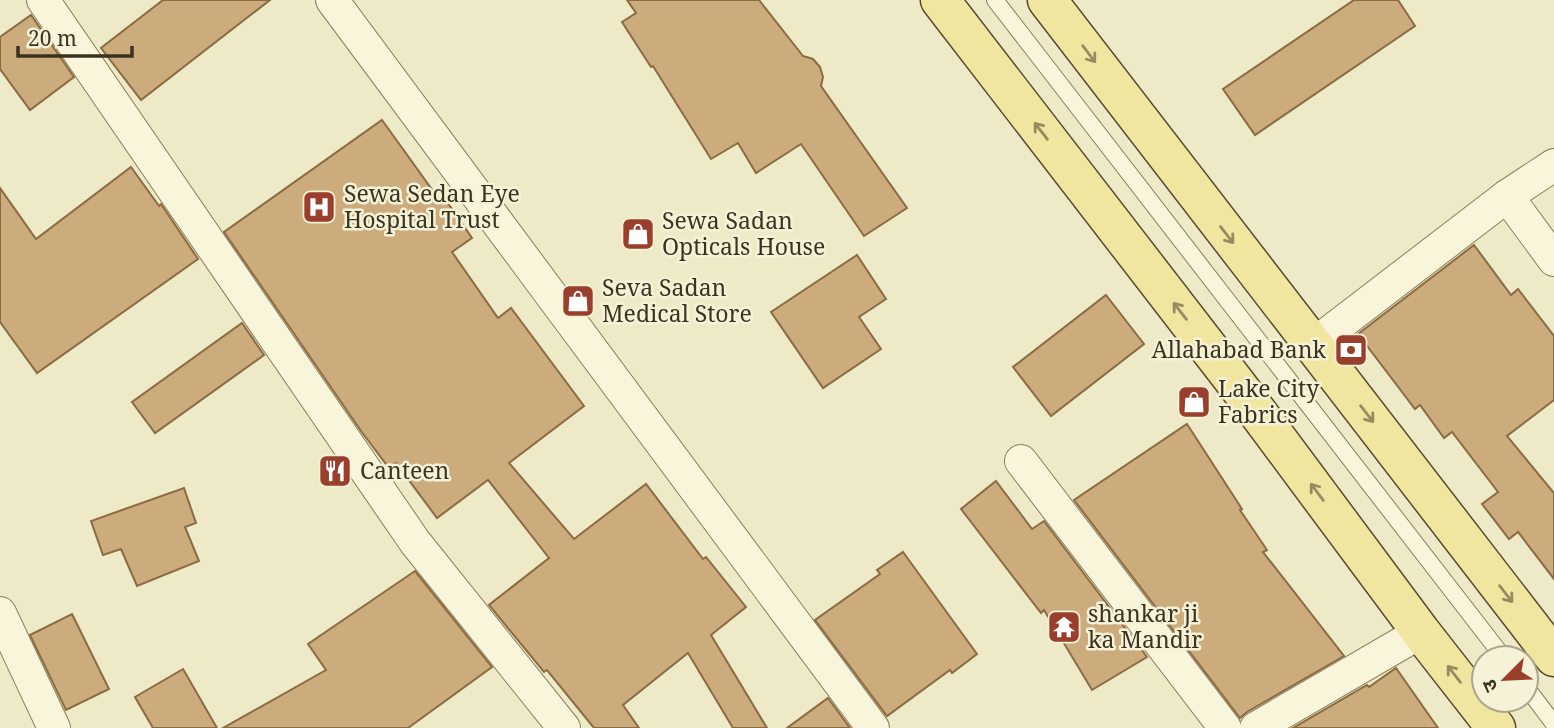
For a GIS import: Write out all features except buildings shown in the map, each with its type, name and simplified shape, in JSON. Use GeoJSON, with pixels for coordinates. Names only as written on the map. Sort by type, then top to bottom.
{"type":"FeatureCollection","features":[{"type":"Feature","properties":{"kind":"main road"},"geometry":{"type":"LineString","coordinates":[[940,0],[1238,386],[1496,728]]}},
{"type":"Feature","properties":{"kind":"main road"},"geometry":{"type":"LineString","coordinates":[[1047,0],[1554,657]]}},
{"type":"Feature","properties":{"kind":"street"},"geometry":{"type":"LineString","coordinates":[[43,0],[415,542],[564,728]]}},
{"type":"Feature","properties":{"kind":"street"},"geometry":{"type":"LineString","coordinates":[[332,0],[873,728]]}},
{"type":"Feature","properties":{"kind":"street"},"geometry":{"type":"LineString","coordinates":[[1314,344],[1507,196],[1554,165]]}},
{"type":"Feature","properties":{"kind":"street"},"geometry":{"type":"LineString","coordinates":[[1507,196],[1554,260]]}},
{"type":"Feature","properties":{"kind":"street"},"geometry":{"type":"LineString","coordinates":[[1021,461],[1225,728]]}},
{"type":"Feature","properties":{"kind":"street"},"geometry":{"type":"LineString","coordinates":[[0,613],[54,728]]}},
{"type":"Feature","properties":{"kind":"street"},"geometry":{"type":"LineString","coordinates":[[1256,728],[1421,632]]}},
{"type":"Feature","properties":{"kind":"lane"},"geometry":{"type":"LineString","coordinates":[[995,0],[1493,644]]}},
{"type":"Feature","properties":{"kind":"lane"},"geometry":{"type":"LineString","coordinates":[[1540,706],[1554,724]]}},
{"type":"Feature","properties":{"kind":"place","name":"Sewa Sedan Eye Hospital Trust"},"geometry":{"type":"Point","coordinates":[319,207]}},
{"type":"Feature","properties":{"kind":"place","name":"Sewa Sadan Opticals House"},"geometry":{"type":"Point","coordinates":[638,234]}},
{"type":"Feature","properties":{"kind":"place","name":"Seva Sadan Medical Store"},"geometry":{"type":"Point","coordinates":[578,301]}},
{"type":"Feature","properties":{"kind":"place","name":"Allahabad Bank"},"geometry":{"type":"Point","coordinates":[1351,350]}},
{"type":"Feature","properties":{"kind":"place","name":"Lake City Fabrics"},"geometry":{"type":"Point","coordinates":[1194,402]}},
{"type":"Feature","properties":{"kind":"place","name":"Canteen"},"geometry":{"type":"Point","coordinates":[335,471]}},
{"type":"Feature","properties":{"kind":"place","name":"shankar ji ka Mandir"},"geometry":{"type":"Point","coordinates":[1064,627]}}]}
